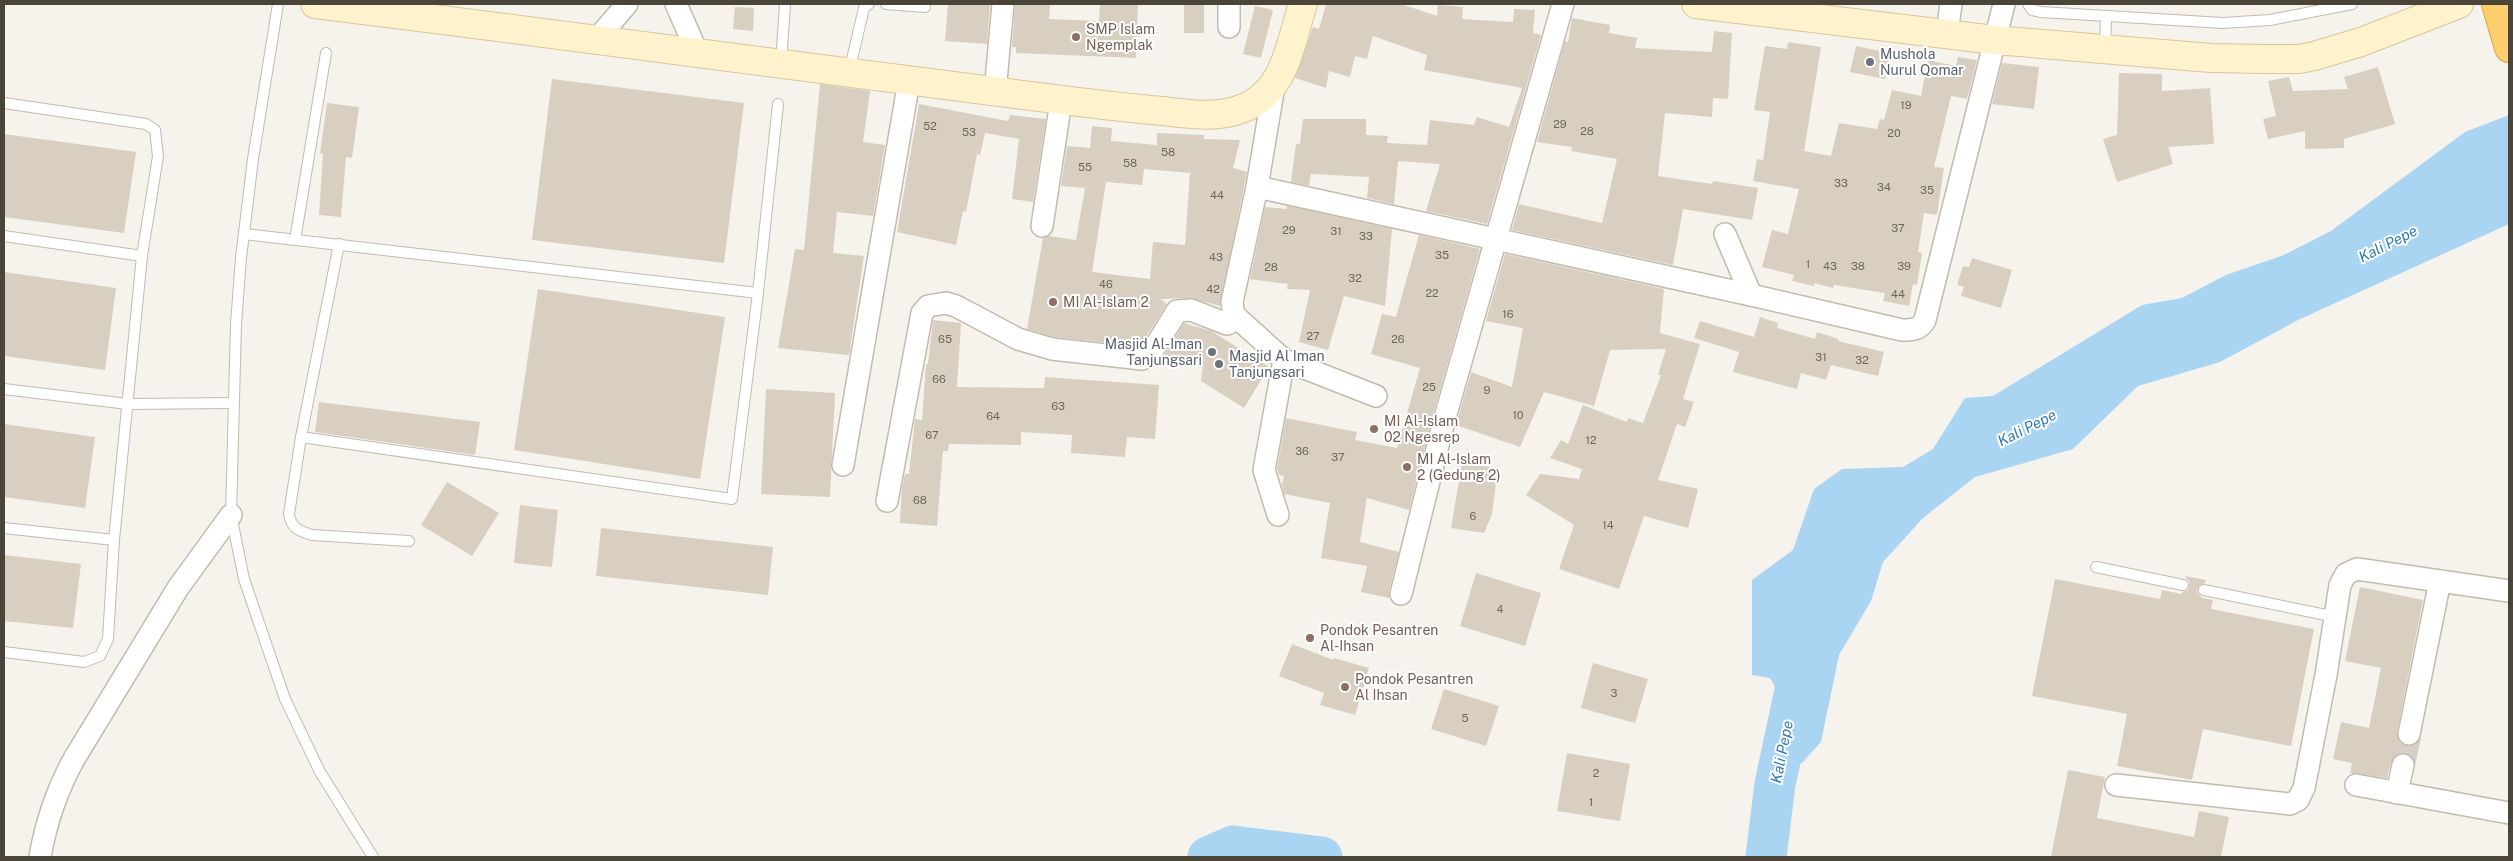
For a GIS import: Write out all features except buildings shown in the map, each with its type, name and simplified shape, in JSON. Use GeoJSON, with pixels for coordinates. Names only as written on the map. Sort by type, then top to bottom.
{"type":"FeatureCollection","features":[{"type":"Feature","properties":{"kind":"highway"},"geometry":{"type":"LineString","coordinates":[[2496,4],[2509,48]]}},
{"type":"Feature","properties":{"kind":"main road"},"geometry":{"type":"LineString","coordinates":[[315,4],[697,52],[1061,101],[1205,114],[1229,113],[1257,102],[1274,86],[1289,57],[1303,4]]}},
{"type":"Feature","properties":{"kind":"main road"},"geometry":{"type":"LineString","coordinates":[[1696,4],[1995,40],[2212,58],[2298,59],[2361,42],[2460,4]]}},
{"type":"Feature","properties":{"kind":"street"},"geometry":{"type":"LineString","coordinates":[[597,39],[627,4]]}},
{"type":"Feature","properties":{"kind":"street"},"geometry":{"type":"LineString","coordinates":[[676,4],[697,52]]}},
{"type":"Feature","properties":{"kind":"street"},"geometry":{"type":"LineString","coordinates":[[995,92],[1003,4]]}},
{"type":"Feature","properties":{"kind":"street"},"geometry":{"type":"LineString","coordinates":[[1229,4],[1229,27]]}},
{"type":"Feature","properties":{"kind":"street"},"geometry":{"type":"LineString","coordinates":[[1401,594],[1444,421],[1563,4]]}},
{"type":"Feature","properties":{"kind":"street"},"geometry":{"type":"LineString","coordinates":[[1947,34],[1951,4]]}},
{"type":"Feature","properties":{"kind":"street"},"geometry":{"type":"LineString","coordinates":[[1257,187],[1496,238],[1902,330],[1916,329],[1923,324],[2004,4]]}},
{"type":"Feature","properties":{"kind":"street"},"geometry":{"type":"LineString","coordinates":[[843,465],[910,81]]}},
{"type":"Feature","properties":{"kind":"street"},"geometry":{"type":"LineString","coordinates":[[1274,86],[1257,187],[1232,302],[1234,314],[1237,320],[1284,360],[1376,396]]}},
{"type":"Feature","properties":{"kind":"street"},"geometry":{"type":"LineString","coordinates":[[1042,226],[1061,101]]}},
{"type":"Feature","properties":{"kind":"street"},"geometry":{"type":"LineString","coordinates":[[1725,234],[1751,295]]}},
{"type":"Feature","properties":{"kind":"street"},"geometry":{"type":"LineString","coordinates":[[887,501],[922,313],[928,306],[946,303],[956,306],[1018,339],[1052,349],[1142,358],[1150,355],[1177,311],[1191,310],[1227,324],[1237,320]]}},
{"type":"Feature","properties":{"kind":"street"},"geometry":{"type":"LineString","coordinates":[[1278,515],[1264,470],[1284,360]]}},
{"type":"Feature","properties":{"kind":"street"},"geometry":{"type":"LineString","coordinates":[[40,857],[44,832],[59,787],[74,759],[178,588],[231,515]]}},
{"type":"Feature","properties":{"kind":"street"},"geometry":{"type":"LineString","coordinates":[[2116,786],[2290,804],[2298,800],[2304,788],[2336,617],[2340,585],[2346,574],[2357,569],[2509,591]]}},
{"type":"Feature","properties":{"kind":"street"},"geometry":{"type":"LineString","coordinates":[[2409,734],[2440,581]]}},
{"type":"Feature","properties":{"kind":"street"},"geometry":{"type":"LineString","coordinates":[[2398,793],[2403,765]]}},
{"type":"Feature","properties":{"kind":"street"},"geometry":{"type":"LineString","coordinates":[[2356,785],[2509,813]]}},
{"type":"Feature","properties":{"kind":"lane"},"geometry":{"type":"LineString","coordinates":[[278,4],[253,159],[244,234],[236,324],[231,515],[244,579],[285,699],[320,772],[373,857]]}},
{"type":"Feature","properties":{"kind":"lane"},"geometry":{"type":"LineString","coordinates":[[781,64],[785,4]]}},
{"type":"Feature","properties":{"kind":"lane"},"geometry":{"type":"LineString","coordinates":[[849,73],[864,8],[869,4]]}},
{"type":"Feature","properties":{"kind":"lane"},"geometry":{"type":"LineString","coordinates":[[886,4],[925,7]]}},
{"type":"Feature","properties":{"kind":"lane"},"geometry":{"type":"LineString","coordinates":[[2028,4],[2032,10],[2041,12],[2223,23],[2270,20],[2352,4]]}},
{"type":"Feature","properties":{"kind":"lane"},"geometry":{"type":"LineString","coordinates":[[2105,49],[2106,16]]}},
{"type":"Feature","properties":{"kind":"lane"},"geometry":{"type":"LineString","coordinates":[[295,240],[326,53]]}},
{"type":"Feature","properties":{"kind":"lane"},"geometry":{"type":"LineString","coordinates":[[4,103],[146,124],[155,130],[158,156],[142,256],[114,540],[108,639],[100,656],[84,662],[4,652]]}},
{"type":"Feature","properties":{"kind":"lane"},"geometry":{"type":"LineString","coordinates":[[301,437],[732,499],[758,293],[778,104]]}},
{"type":"Feature","properties":{"kind":"lane"},"geometry":{"type":"LineString","coordinates":[[244,234],[758,293]]}},
{"type":"Feature","properties":{"kind":"lane"},"geometry":{"type":"LineString","coordinates":[[4,236],[142,256]]}},
{"type":"Feature","properties":{"kind":"lane"},"geometry":{"type":"LineString","coordinates":[[339,244],[301,437],[289,514],[290,522],[298,531],[312,535],[409,541]]}},
{"type":"Feature","properties":{"kind":"lane"},"geometry":{"type":"LineString","coordinates":[[4,389],[128,404],[234,403]]}},
{"type":"Feature","properties":{"kind":"lane"},"geometry":{"type":"LineString","coordinates":[[4,528],[114,540]]}},
{"type":"Feature","properties":{"kind":"lane"},"geometry":{"type":"LineString","coordinates":[[2096,567],[2183,585]]}},
{"type":"Feature","properties":{"kind":"lane"},"geometry":{"type":"LineString","coordinates":[[2204,590],[2336,617]]}},
{"type":"Feature","properties":{"kind":"water"},"geometry":{"type":"Polygon","coordinates":[[[2509,115],[2509,224],[2298,320],[2220,362],[2138,386],[2073,449],[1975,477],[1923,518],[1883,562],[1871,601],[1839,655],[1821,742],[1801,764],[1796,750],[1790,713],[1770,678],[1752,675],[1752,580],[1793,550],[1814,489],[1842,469],[1903,467],[1933,449],[1965,398],[1993,396],[2142,305],[2182,298],[2226,275],[2284,255],[2331,231],[2465,132],[2509,115]]]}},
{"type":"Feature","properties":{"kind":"waterway","name":"Kali Pepe"},"geometry":{"type":"LineString","coordinates":[[1766,857],[1775,784],[1802,658]]}},
{"type":"Feature","properties":{"kind":"waterway","name":"Kali Pepe"},"geometry":{"type":"LineString","coordinates":[[1208,857],[1233,846],[1322,857]]}},
{"type":"Feature","properties":{"kind":"tunnel"},"geometry":{"type":"LineString","coordinates":[[2403,765],[2409,734]]}},
{"type":"Feature","properties":{"kind":"place","name":"SMP Islam Ngemplak"},"geometry":{"type":"Point","coordinates":[1076,37]}},
{"type":"Feature","properties":{"kind":"place","name":"Mushola Nurul Qomar"},"geometry":{"type":"Point","coordinates":[1870,62]}},
{"type":"Feature","properties":{"kind":"place","name":"MI Al-Islam 2"},"geometry":{"type":"Point","coordinates":[1053,302]}},
{"type":"Feature","properties":{"kind":"place","name":"Masjid Al-Iman Tanjungsari"},"geometry":{"type":"Point","coordinates":[1212,352]}},
{"type":"Feature","properties":{"kind":"place","name":"Masjid Al Iman Tanjungsari"},"geometry":{"type":"Point","coordinates":[1219,364]}},
{"type":"Feature","properties":{"kind":"place","name":"MI Al-Islam 02 Ngesrep"},"geometry":{"type":"Point","coordinates":[1374,429]}},
{"type":"Feature","properties":{"kind":"place","name":"MI Al-Islam 2 (Gedung 2)"},"geometry":{"type":"Point","coordinates":[1407,467]}},
{"type":"Feature","properties":{"kind":"place","name":"Pondok Pesantren Al-Ihsan"},"geometry":{"type":"Point","coordinates":[1310,638]}},
{"type":"Feature","properties":{"kind":"place","name":"Pondok Pesantren Al Ihsan"},"geometry":{"type":"Point","coordinates":[1345,687]}}]}
